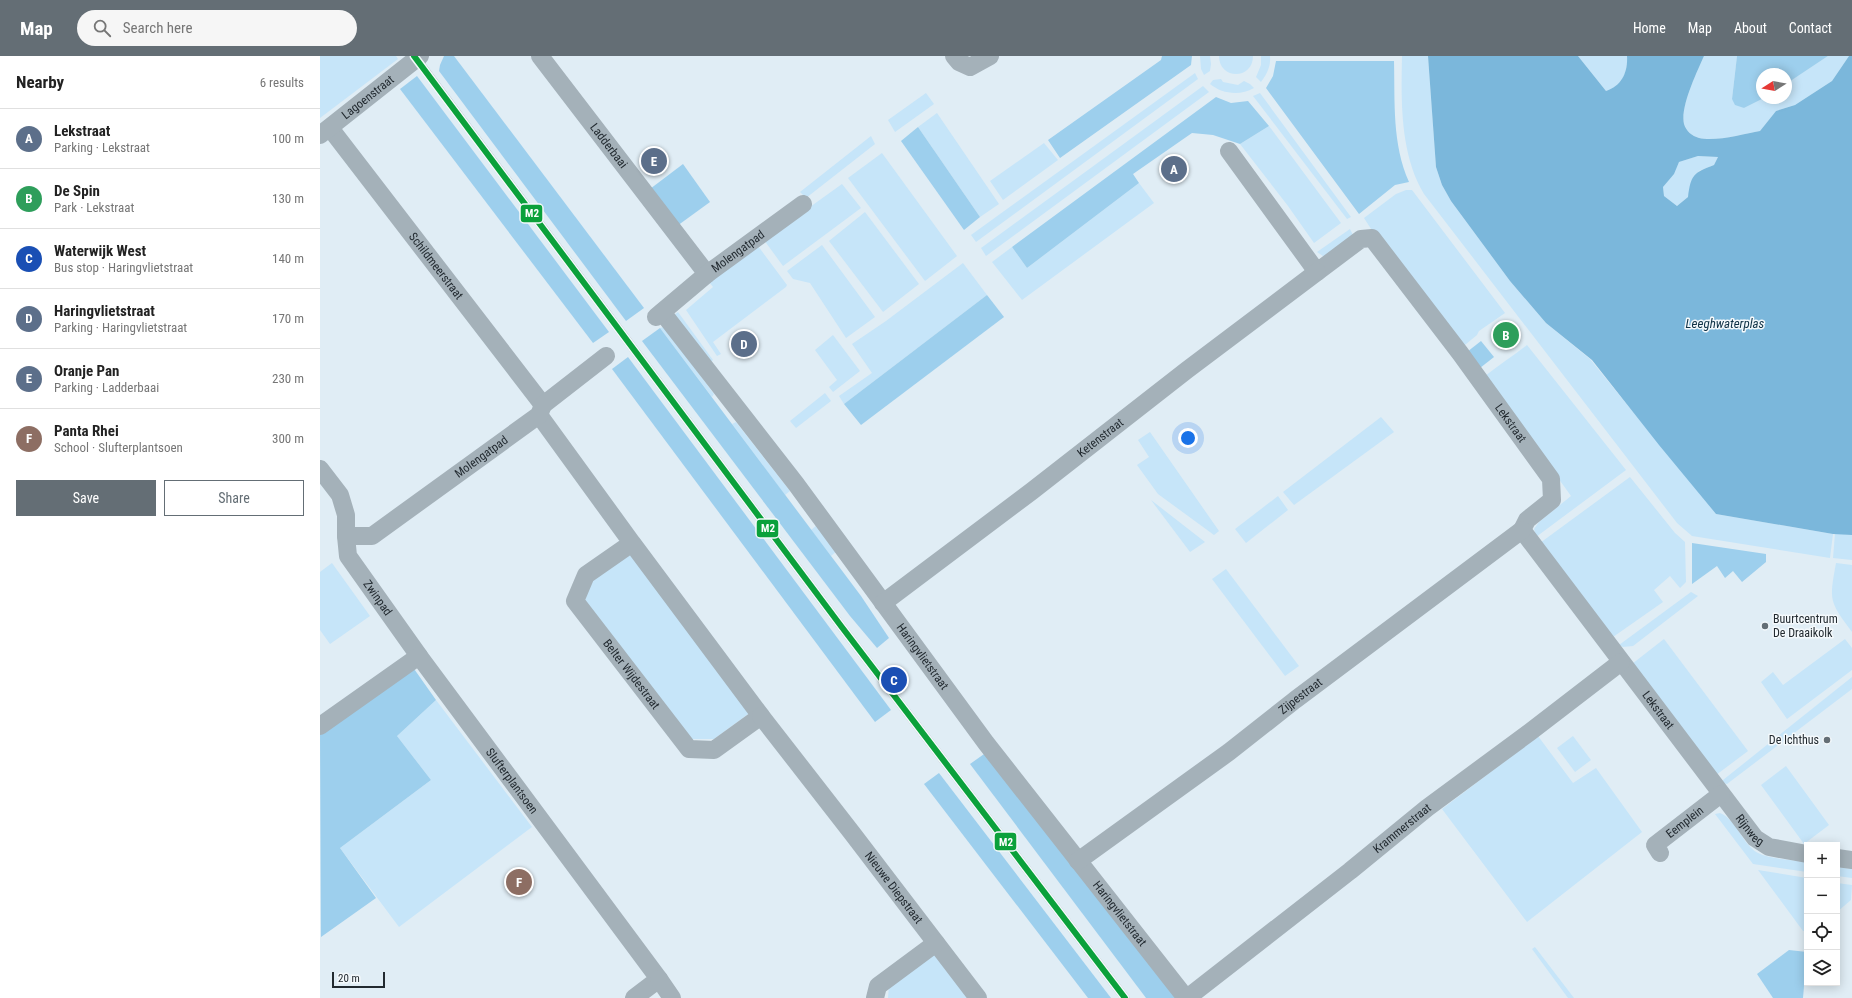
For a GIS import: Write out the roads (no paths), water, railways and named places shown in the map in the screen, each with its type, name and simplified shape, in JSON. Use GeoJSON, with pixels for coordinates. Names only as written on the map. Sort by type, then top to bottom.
{"type":"FeatureCollection","features":[{"type":"Feature","properties":{"kind":"street","name":"Ladderbaai"},"geometry":{"type":"LineString","coordinates":[[540,56],[707,274]]}},
{"type":"Feature","properties":{"kind":"street"},"geometry":{"type":"LineString","coordinates":[[954,56],[959,62],[970,67],[990,56]]}},
{"type":"Feature","properties":{"kind":"street","name":"Lagoenstraat"},"geometry":{"type":"LineString","coordinates":[[325,131],[417,57]]}},
{"type":"Feature","properties":{"kind":"street","name":"Schildmeerstraat"},"geometry":{"type":"LineString","coordinates":[[325,131],[541,410]]}},
{"type":"Feature","properties":{"kind":"street"},"geometry":{"type":"LineString","coordinates":[[1229,151],[1317,272]]}},
{"type":"Feature","properties":{"kind":"street","name":"Molengatpad"},"geometry":{"type":"LineString","coordinates":[[659,314],[707,274],[803,204]]}},
{"type":"Feature","properties":{"kind":"street","name":"Lekstraat"},"geometry":{"type":"LineString","coordinates":[[1317,272],[1361,239],[1372,238],[1460,353],[1551,479],[1552,500],[1527,520],[1522,530],[1711,780]]}},
{"type":"Feature","properties":{"kind":"street","name":"Ketenstraat"},"geometry":{"type":"LineString","coordinates":[[884,603],[1317,272]]}},
{"type":"Feature","properties":{"kind":"street","name":"Haringvlietstraat"},"geometry":{"type":"LineString","coordinates":[[659,314],[796,484],[986,743],[1186,998]]}},
{"type":"Feature","properties":{"kind":"street","name":"Molengatpad"},"geometry":{"type":"LineString","coordinates":[[346,536],[372,536],[541,410],[606,356]]}},
{"type":"Feature","properties":{"kind":"street"},"geometry":{"type":"LineString","coordinates":[[541,410],[632,542],[761,716]]}},
{"type":"Feature","properties":{"kind":"street","name":"Zwinpad"},"geometry":{"type":"LineString","coordinates":[[320,469],[340,495],[346,515],[348,556],[419,656]]}},
{"type":"Feature","properties":{"kind":"street","name":"Zijpestraat"},"geometry":{"type":"LineString","coordinates":[[1078,861],[1229,752],[1295,700],[1522,530]]}},
{"type":"Feature","properties":{"kind":"street","name":"Belter Wijdestraat"},"geometry":{"type":"LineString","coordinates":[[632,542],[586,576],[575,601],[689,749],[714,750],[761,716]]}},
{"type":"Feature","properties":{"kind":"street"},"geometry":{"type":"LineString","coordinates":[[320,726],[419,656]]}},
{"type":"Feature","properties":{"kind":"street","name":"Slufterplantsoen"},"geometry":{"type":"LineString","coordinates":[[419,656],[672,998]]}},
{"type":"Feature","properties":{"kind":"street","name":"Krammerstraat"},"geometry":{"type":"LineString","coordinates":[[1186,998],[1350,871],[1427,808],[1530,732],[1621,662]]}},
{"type":"Feature","properties":{"kind":"street","name":"Nieuwe Diepstraat"},"geometry":{"type":"LineString","coordinates":[[761,716],[978,998]]}},
{"type":"Feature","properties":{"kind":"street","name":"Rijnweg"},"geometry":{"type":"LineString","coordinates":[[1711,780],[1755,838],[1761,843],[1769,847],[1804,854]]}},
{"type":"Feature","properties":{"kind":"street","name":"Eemplein"},"geometry":{"type":"LineString","coordinates":[[1660,852],[1655,845],[1722,794]]}},
{"type":"Feature","properties":{"kind":"street"},"geometry":{"type":"LineString","coordinates":[[1840,858],[1852,860]]}},
{"type":"Feature","properties":{"kind":"street"},"geometry":{"type":"LineString","coordinates":[[875,998],[878,986],[936,943]]}},
{"type":"Feature","properties":{"kind":"street"},"geometry":{"type":"LineString","coordinates":[[634,998],[659,979]]}},
{"type":"Feature","properties":{"kind":"lane"},"geometry":{"type":"LineString","coordinates":[[417,57],[841,626],[1124,998]]}},
{"type":"Feature","properties":{"kind":"water","name":"Leeghwaterplas"},"geometry":{"type":"Polygon","coordinates":[[[1428,56],[1578,56],[1606,91],[1616,86],[1623,78],[1627,56],[1704,56],[1687,99],[1683,117],[1685,127],[1694,136],[1713,139],[1760,131],[1776,111],[1795,105],[1832,81],[1849,56],[1852,56],[1852,535],[1833,534],[1716,514],[1592,360],[1546,323],[1510,281],[1451,201],[1442,185],[1436,167],[1428,56]],[[1698,156],[1679,162],[1674,174],[1663,187],[1664,196],[1677,206],[1688,197],[1690,184],[1694,176],[1702,170],[1714,165],[1718,157],[1698,156]]]}},
{"type":"Feature","properties":{"kind":"place","name":"Oranje Pan"},"geometry":{"type":"Point","coordinates":[654,161]}},
{"type":"Feature","properties":{"kind":"place","name":"Lekstraat"},"geometry":{"type":"Point","coordinates":[1174,169]}},
{"type":"Feature","properties":{"kind":"place","name":"De Spin"},"geometry":{"type":"Point","coordinates":[1506,335]}},
{"type":"Feature","properties":{"kind":"place","name":"Haringvlietstraat"},"geometry":{"type":"Point","coordinates":[744,344]}},
{"type":"Feature","properties":{"kind":"place","name":"Buurtcentrum De Draaikolk"},"geometry":{"type":"Point","coordinates":[1765,626]}},
{"type":"Feature","properties":{"kind":"place","name":"Waterwijk West"},"geometry":{"type":"Point","coordinates":[894,680]}},
{"type":"Feature","properties":{"kind":"place","name":"De Ichthus"},"geometry":{"type":"Point","coordinates":[1827,740]}},
{"type":"Feature","properties":{"kind":"place","name":"Panta Rhei"},"geometry":{"type":"Point","coordinates":[519,882]}}]}
